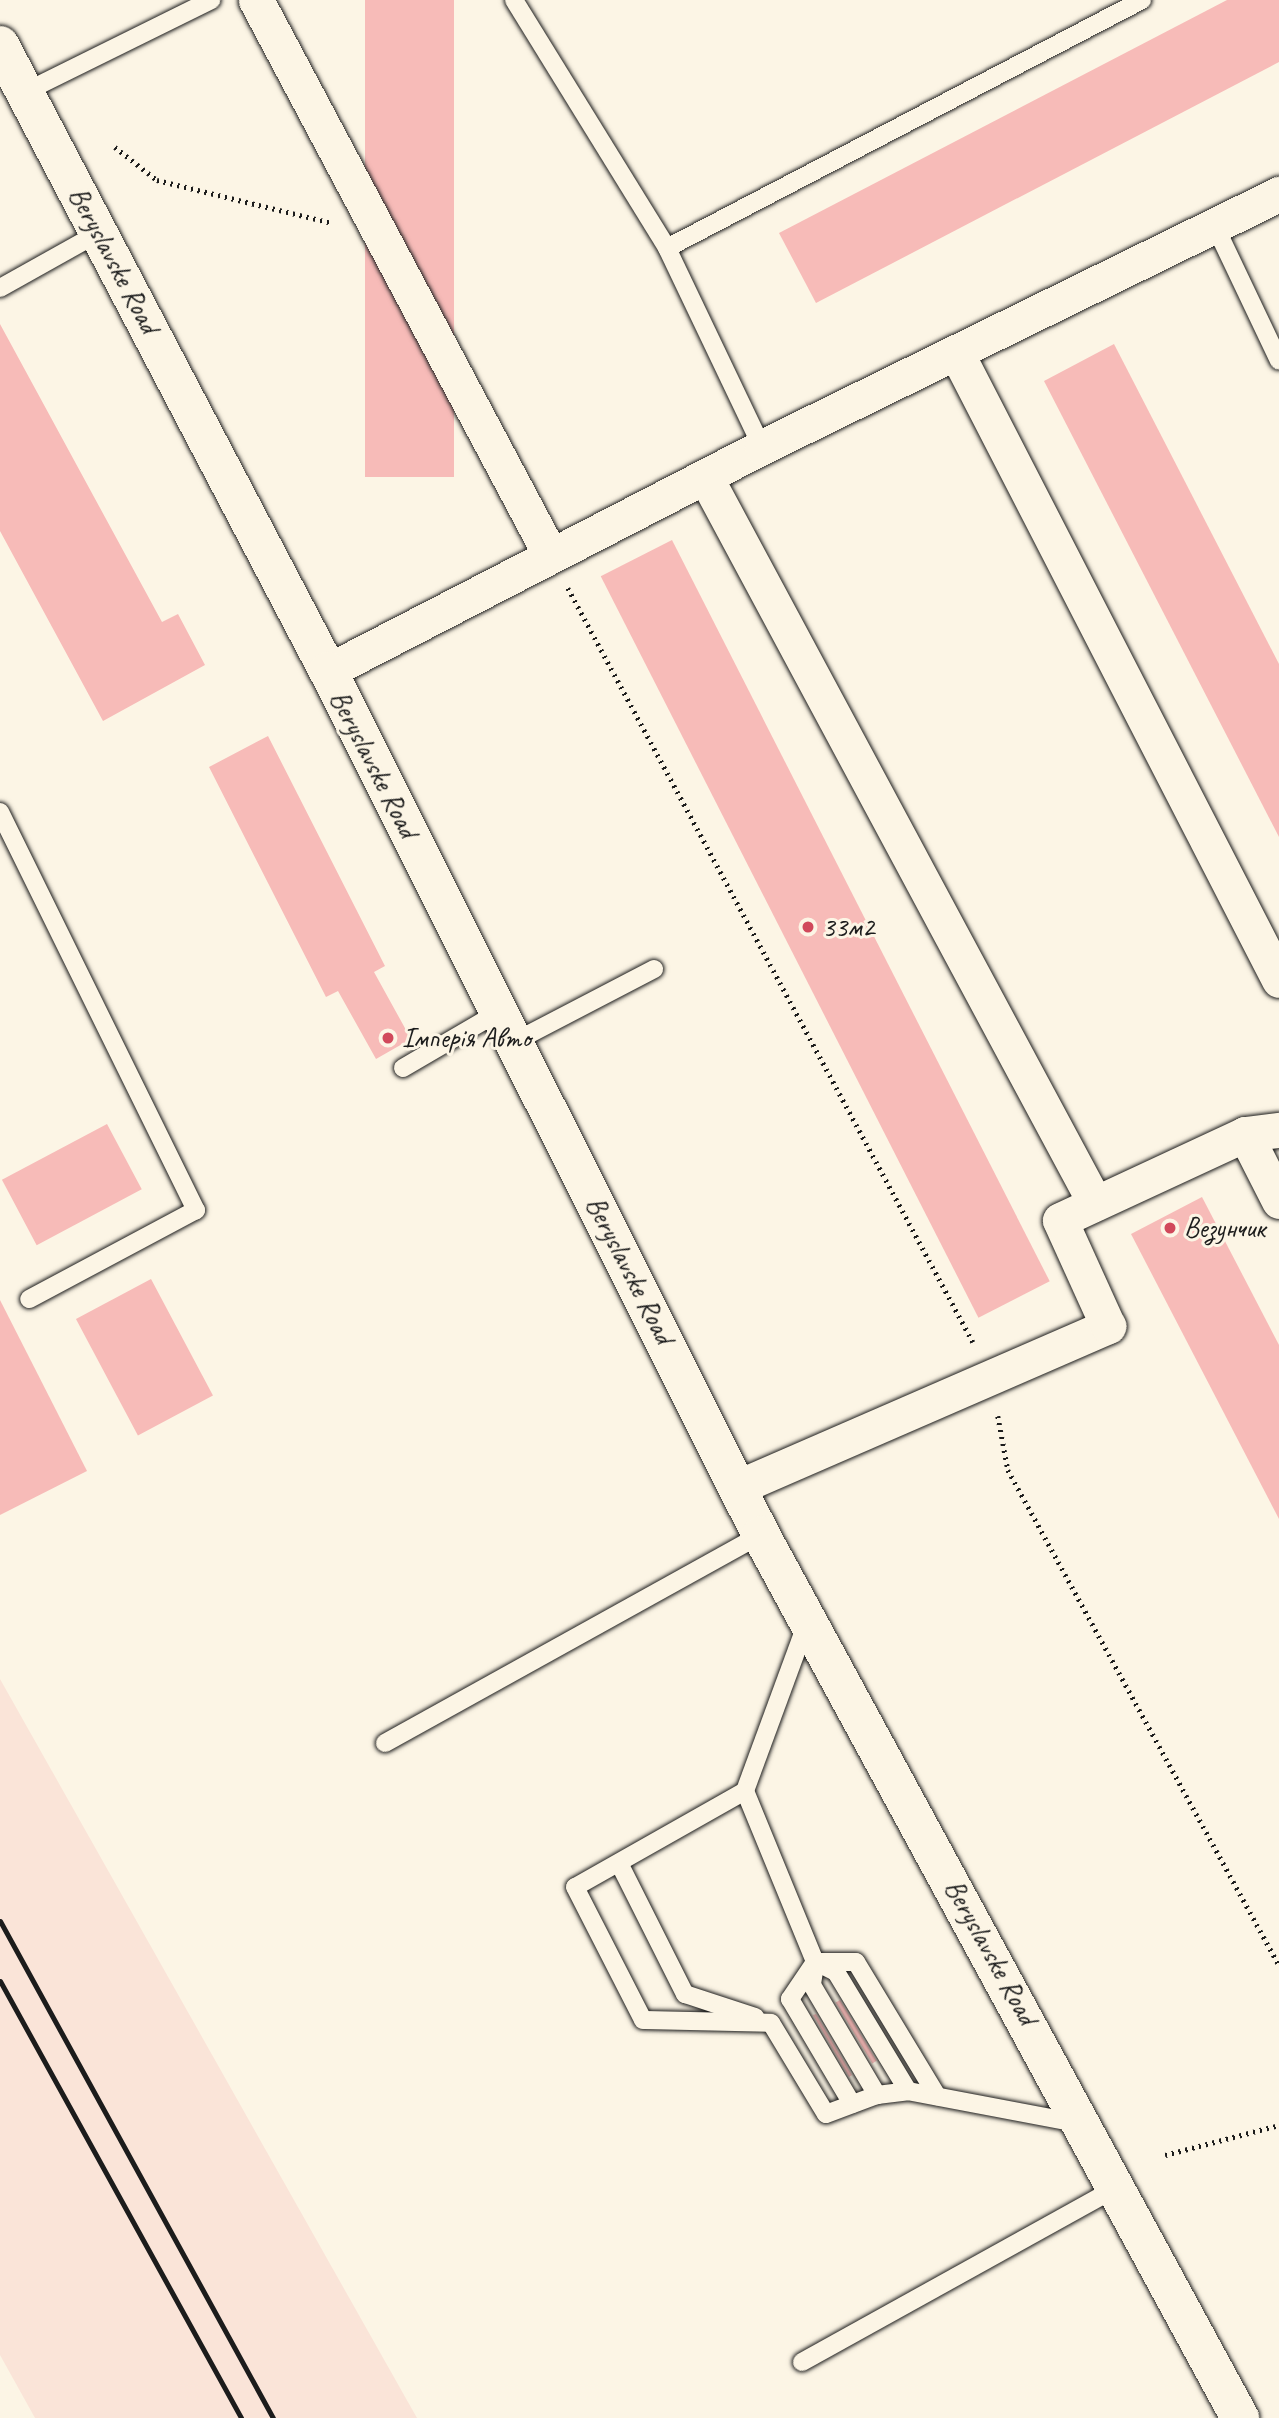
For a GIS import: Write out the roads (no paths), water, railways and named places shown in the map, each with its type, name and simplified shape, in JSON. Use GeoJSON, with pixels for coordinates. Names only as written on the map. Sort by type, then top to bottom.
{"type":"FeatureCollection","features":[{"type":"Feature","properties":{"kind":"main road","name":"Beryslavske Road"},"geometry":{"type":"LineString","coordinates":[[0,45],[328,671],[761,1535],[1085,2124],[1241,2418]]}},
{"type":"Feature","properties":{"kind":"street"},"geometry":{"type":"LineString","coordinates":[[257,0],[377,234],[550,554]]}},
{"type":"Feature","properties":{"kind":"street"},"geometry":{"type":"LineString","coordinates":[[328,671],[550,554],[706,478],[762,447],[1279,194]]}},
{"type":"Feature","properties":{"kind":"street"},"geometry":{"type":"LineString","coordinates":[[956,352],[1279,980]]}},
{"type":"Feature","properties":{"kind":"street"},"geometry":{"type":"LineString","coordinates":[[706,478],[1095,1203]]}},
{"type":"Feature","properties":{"kind":"street"},"geometry":{"type":"LineString","coordinates":[[738,1487],[1108,1326],[1060,1220],[1245,1134],[1279,1130]]}},
{"type":"Feature","properties":{"kind":"street"},"geometry":{"type":"LineString","coordinates":[[1245,1134],[1279,1201]]}},
{"type":"Feature","properties":{"kind":"lane"},"geometry":{"type":"LineString","coordinates":[[25,92],[171,8],[211,0]]}},
{"type":"Feature","properties":{"kind":"lane"},"geometry":{"type":"LineString","coordinates":[[514,0],[667,248],[762,447]]}},
{"type":"Feature","properties":{"kind":"lane"},"geometry":{"type":"LineString","coordinates":[[667,248],[1142,0]]}},
{"type":"Feature","properties":{"kind":"lane"},"geometry":{"type":"LineString","coordinates":[[1215,226],[1279,361]]}},
{"type":"Feature","properties":{"kind":"lane"},"geometry":{"type":"LineString","coordinates":[[0,288],[100,232]]}},
{"type":"Feature","properties":{"kind":"lane"},"geometry":{"type":"LineString","coordinates":[[0,813],[196,1210],[29,1298]]}},
{"type":"Feature","properties":{"kind":"lane"},"geometry":{"type":"LineString","coordinates":[[403,1068],[654,969]]}},
{"type":"Feature","properties":{"kind":"lane"},"geometry":{"type":"LineString","coordinates":[[385,1743],[761,1535]]}},
{"type":"Feature","properties":{"kind":"lane"},"geometry":{"type":"LineString","coordinates":[[771,2023],[643,2020],[575,1887],[745,1791],[808,1619]]}},
{"type":"Feature","properties":{"kind":"lane"},"geometry":{"type":"LineString","coordinates":[[745,1791],[815,1962],[812,1985],[877,2095]]}},
{"type":"Feature","properties":{"kind":"lane"},"geometry":{"type":"LineString","coordinates":[[619,1863],[685,1994],[771,2023],[826,2113],[877,2095],[908,2091],[1085,2124]]}},
{"type":"Feature","properties":{"kind":"lane"},"geometry":{"type":"LineString","coordinates":[[815,1962],[836,1972],[908,2091]]}},
{"type":"Feature","properties":{"kind":"lane"},"geometry":{"type":"LineString","coordinates":[[815,1962],[856,1962],[937,2096]]}},
{"type":"Feature","properties":{"kind":"lane"},"geometry":{"type":"LineString","coordinates":[[815,1962],[790,1999],[852,2104]]}},
{"type":"Feature","properties":{"kind":"lane"},"geometry":{"type":"LineString","coordinates":[[802,2362],[1118,2187]]}},
{"type":"Feature","properties":{"kind":"railway"},"geometry":{"type":"LineString","coordinates":[[0,1921],[273,2418]]}},
{"type":"Feature","properties":{"kind":"railway"},"geometry":{"type":"LineString","coordinates":[[0,1981],[241,2418]]}},
{"type":"Feature","properties":{"kind":"place","name":"33м2"},"geometry":{"type":"Point","coordinates":[808,927]}},
{"type":"Feature","properties":{"kind":"place","name":"Імперія Авто"},"geometry":{"type":"Point","coordinates":[388,1038]}},
{"type":"Feature","properties":{"kind":"place","name":"Везунчик"},"geometry":{"type":"Point","coordinates":[1170,1228]}}]}
